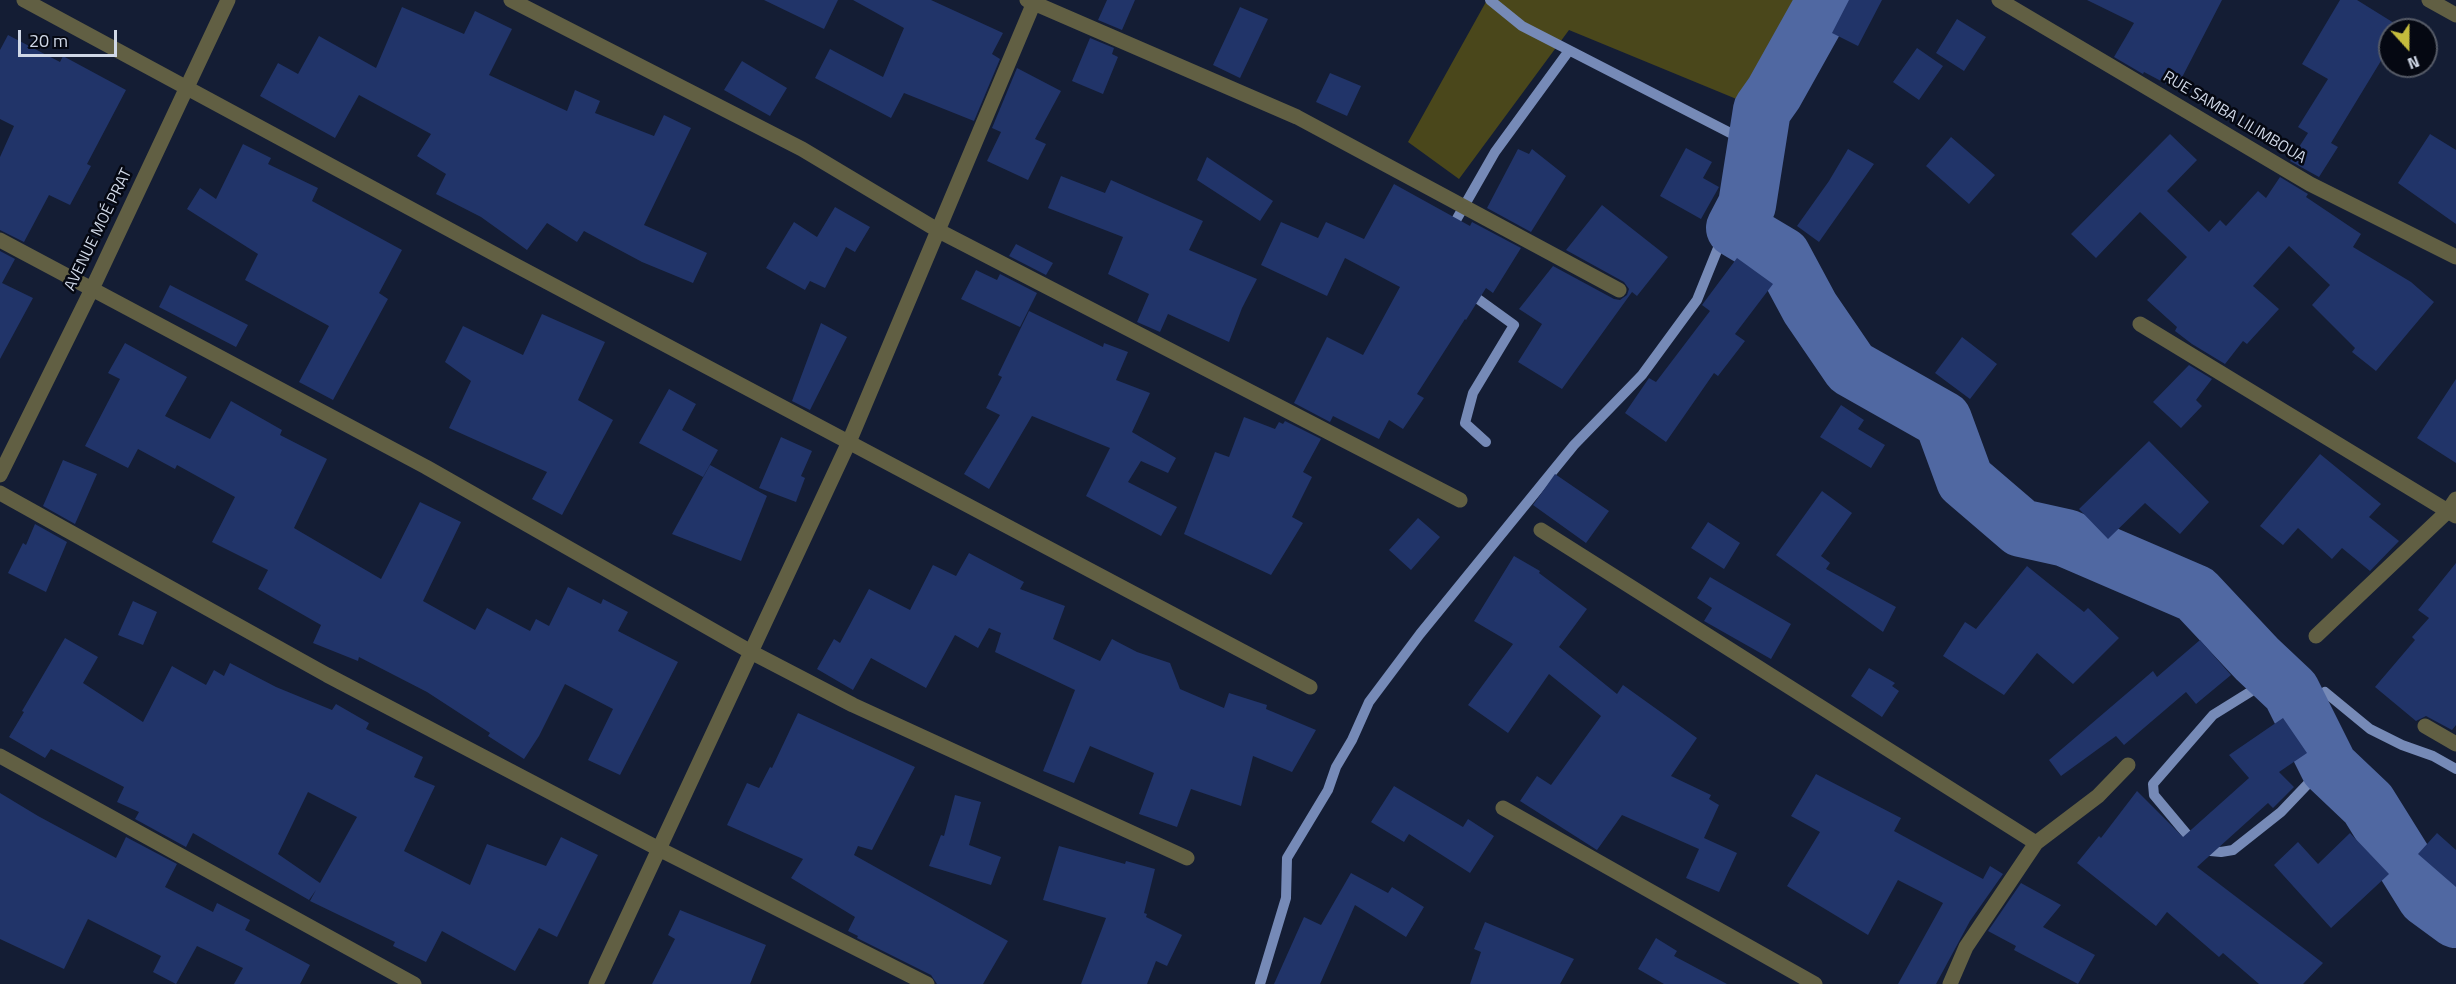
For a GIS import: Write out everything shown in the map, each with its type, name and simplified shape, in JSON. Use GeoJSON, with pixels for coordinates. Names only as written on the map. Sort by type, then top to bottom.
{"type":"FeatureCollection","features":[{"type":"Feature","properties":{"kind":"street"},"geometry":{"type":"LineString","coordinates":[[24,0],[515,265],[1311,687]]}},
{"type":"Feature","properties":{"kind":"street","name":"AVENUE MOÉ PRAT"},"geometry":{"type":"LineString","coordinates":[[0,475],[92,289],[228,0]]}},
{"type":"Feature","properties":{"kind":"street"},"geometry":{"type":"LineString","coordinates":[[511,0],[802,149],[939,231],[1460,500]]}},
{"type":"Feature","properties":{"kind":"street","name":"RUE SAMBA LILIMBOUA"},"geometry":{"type":"LineString","coordinates":[[1999,0],[2310,184],[2456,257]]}},
{"type":"Feature","properties":{"kind":"street"},"geometry":{"type":"LineString","coordinates":[[2429,0],[2456,15]]}},
{"type":"Feature","properties":{"kind":"street"},"geometry":{"type":"LineString","coordinates":[[596,984],[849,442],[939,231],[1032,1],[1296,117],[1619,290]]}},
{"type":"Feature","properties":{"kind":"street"},"geometry":{"type":"LineString","coordinates":[[0,240],[426,466],[751,652],[853,705],[1187,858]]}},
{"type":"Feature","properties":{"kind":"street"},"geometry":{"type":"LineString","coordinates":[[2140,324],[2453,509],[2316,636]]}},
{"type":"Feature","properties":{"kind":"street"},"geometry":{"type":"LineString","coordinates":[[0,493],[327,675],[659,849],[927,984]]}},
{"type":"Feature","properties":{"kind":"street"},"geometry":{"type":"LineString","coordinates":[[1541,530],[2036,843]]}},
{"type":"Feature","properties":{"kind":"street"},"geometry":{"type":"LineString","coordinates":[[2425,726],[2456,744]]}},
{"type":"Feature","properties":{"kind":"street"},"geometry":{"type":"LineString","coordinates":[[0,756],[414,984]]}},
{"type":"Feature","properties":{"kind":"street"},"geometry":{"type":"LineString","coordinates":[[1950,984],[1966,947],[2036,843],[2098,796],[2128,765]]}},
{"type":"Feature","properties":{"kind":"street"},"geometry":{"type":"LineString","coordinates":[[1503,808],[1815,984]]}},
{"type":"Feature","properties":{"kind":"shaded area"},"geometry":{"type":"Polygon","coordinates":[[[1487,0],[1806,0],[1768,112],[1569,30],[1459,179],[1408,142],[1487,0]]]}},
{"type":"Feature","properties":{"kind":"building"},"geometry":{"type":"Polygon","coordinates":[[[764,0],[838,0],[824,29],[764,0]]]}},
{"type":"Feature","properties":{"kind":"building"},"geometry":{"type":"Polygon","coordinates":[[[853,0],[931,0],[1003,33],[992,54],[1000,59],[974,121],[904,93],[891,118],[815,78],[830,49],[883,77],[904,28],[853,0]]]}},
{"type":"Feature","properties":{"kind":"building"},"geometry":{"type":"Polygon","coordinates":[[[1107,0],[1135,0],[1122,30],[1098,20],[1107,0]]]}},
{"type":"Feature","properties":{"kind":"building"},"geometry":{"type":"Polygon","coordinates":[[[1849,0],[1882,0],[1858,46],[1832,33],[1849,0]]]}},
{"type":"Feature","properties":{"kind":"building"},"geometry":{"type":"Polygon","coordinates":[[[2087,0],[2222,0],[2176,89],[2144,72],[2143,74],[2114,57],[2134,23],[2087,0]]]}},
{"type":"Feature","properties":{"kind":"building"},"geometry":{"type":"Polygon","coordinates":[[[2340,0],[2357,0],[2386,18],[2378,18],[2378,66],[2331,143],[2338,147],[2319,177],[2290,161],[2308,133],[2298,127],[2328,79],[2302,64],[2340,0]]]}},
{"type":"Feature","properties":{"kind":"building"},"geometry":{"type":"Polygon","coordinates":[[[402,7],[464,34],[475,11],[512,29],[489,75],[567,111],[575,90],[600,101],[595,113],[654,136],[664,115],[691,128],[644,225],[707,253],[693,283],[642,262],[584,231],[577,242],[547,223],[527,250],[481,217],[436,194],[446,174],[417,156],[431,134],[359,95],[335,138],[260,96],[278,63],[298,74],[319,36],[376,68],[402,7]]]}},
{"type":"Feature","properties":{"kind":"building"},"geometry":{"type":"Polygon","coordinates":[[[1240,7],[1268,19],[1240,78],[1213,65],[1240,7]]]}},
{"type":"Feature","properties":{"kind":"building"},"geometry":{"type":"Polygon","coordinates":[[[1957,19],[1986,37],[1964,71],[1936,53],[1957,19]]]}},
{"type":"Feature","properties":{"kind":"building"},"geometry":{"type":"Polygon","coordinates":[[[8,35],[60,62],[63,56],[126,90],[87,164],[91,166],[70,205],[49,195],[24,242],[0,230],[0,157],[14,126],[0,119],[0,50],[8,35]]]}},
{"type":"Feature","properties":{"kind":"building"},"geometry":{"type":"Polygon","coordinates":[[[1090,38],[1114,48],[1112,54],[1118,57],[1103,94],[1072,81],[1090,38]]]}},
{"type":"Feature","properties":{"kind":"building"},"geometry":{"type":"Polygon","coordinates":[[[1917,48],[1943,66],[1919,100],[1893,82],[1917,48]]]}},
{"type":"Feature","properties":{"kind":"building"},"geometry":{"type":"Polygon","coordinates":[[[742,61],[787,88],[770,116],[724,90],[742,61]]]}},
{"type":"Feature","properties":{"kind":"building"},"geometry":{"type":"Polygon","coordinates":[[[1017,68],[1061,91],[1035,139],[1046,144],[1028,180],[987,161],[1001,132],[992,128],[1017,68]]]}},
{"type":"Feature","properties":{"kind":"building"},"geometry":{"type":"Polygon","coordinates":[[[1330,73],[1361,86],[1347,116],[1316,102],[1330,73]]]}},
{"type":"Feature","properties":{"kind":"building"},"geometry":{"type":"Polygon","coordinates":[[[2170,134],[2197,160],[2167,191],[2209,232],[2220,220],[2226,226],[2258,191],[2266,198],[2280,177],[2308,194],[2306,197],[2361,234],[2353,247],[2411,282],[2434,302],[2376,371],[2352,352],[2355,348],[2312,305],[2330,285],[2289,246],[2253,286],[2279,309],[2247,344],[2243,341],[2225,364],[2175,331],[2177,327],[2147,300],[2187,257],[2140,212],[2096,258],[2071,234],[2170,134]]]}},
{"type":"Feature","properties":{"kind":"building"},"geometry":{"type":"Polygon","coordinates":[[[2430,134],[2456,150],[2456,224],[2398,183],[2430,134]]]}},
{"type":"Feature","properties":{"kind":"building"},"geometry":{"type":"Polygon","coordinates":[[[1951,137],[1995,175],[1969,204],[1926,166],[1951,137]]]}},
{"type":"Feature","properties":{"kind":"building"},"geometry":{"type":"Polygon","coordinates":[[[243,144],[271,158],[268,164],[318,188],[312,201],[402,250],[379,293],[388,299],[333,400],[299,382],[329,326],[245,280],[258,254],[187,209],[200,188],[216,199],[243,144]]]}},
{"type":"Feature","properties":{"kind":"building"},"geometry":{"type":"Polygon","coordinates":[[[1686,148],[1712,162],[1703,178],[1719,187],[1701,219],[1660,196],[1686,148]]]}},
{"type":"Feature","properties":{"kind":"building"},"geometry":{"type":"Polygon","coordinates":[[[1518,149],[1529,154],[1532,149],[1566,176],[1531,232],[1487,208],[1518,149]]]}},
{"type":"Feature","properties":{"kind":"building"},"geometry":{"type":"Polygon","coordinates":[[[1848,149],[1874,164],[1819,242],[1797,226],[1829,181],[1848,149]]]}},
{"type":"Feature","properties":{"kind":"building"},"geometry":{"type":"Polygon","coordinates":[[[1207,157],[1273,201],[1260,221],[1197,180],[1207,157]]]}},
{"type":"Feature","properties":{"kind":"building"},"geometry":{"type":"Polygon","coordinates":[[[1061,176],[1105,193],[1111,180],[1203,221],[1189,250],[1257,279],[1242,308],[1229,342],[1168,314],[1160,332],[1137,322],[1149,294],[1108,274],[1123,237],[1048,208],[1061,176]]]}},
{"type":"Feature","properties":{"kind":"building"},"geometry":{"type":"Polygon","coordinates":[[[1394,184],[1470,226],[1472,222],[1521,248],[1493,293],[1486,288],[1465,319],[1417,394],[1424,398],[1403,429],[1389,420],[1379,439],[1333,416],[1330,422],[1294,403],[1327,337],[1363,355],[1400,287],[1345,258],[1327,296],[1261,265],[1281,222],[1318,238],[1326,222],[1364,239],[1394,184]]]}},
{"type":"Feature","properties":{"kind":"building"},"geometry":{"type":"Polygon","coordinates":[[[1602,205],[1668,257],[1637,296],[1632,292],[1562,389],[1518,362],[1542,324],[1519,309],[1553,266],[1614,299],[1620,300],[1627,295],[1629,289],[1624,282],[1566,250],[1602,205]]]}},
{"type":"Feature","properties":{"kind":"building"},"geometry":{"type":"Polygon","coordinates":[[[835,207],[870,227],[855,252],[846,247],[825,288],[810,281],[805,290],[766,268],[794,222],[817,237],[835,207]]]}},
{"type":"Feature","properties":{"kind":"building"},"geometry":{"type":"Polygon","coordinates":[[[1016,244],[1053,263],[1046,275],[1009,256],[1016,244]]]}},
{"type":"Feature","properties":{"kind":"building"},"geometry":{"type":"Polygon","coordinates":[[[0,251],[15,259],[2,283],[33,298],[0,359],[0,251]]]}},
{"type":"Feature","properties":{"kind":"building"},"geometry":{"type":"Polygon","coordinates":[[[1737,258],[1773,284],[1735,334],[1745,341],[1718,376],[1714,373],[1666,442],[1625,413],[1649,378],[1656,382],[1710,311],[1702,305],[1737,258]]]}},
{"type":"Feature","properties":{"kind":"building"},"geometry":{"type":"Polygon","coordinates":[[[976,270],[997,280],[1000,274],[1037,293],[1020,327],[961,299],[976,270]]]}},
{"type":"Feature","properties":{"kind":"building"},"geometry":{"type":"Polygon","coordinates":[[[170,285],[248,325],[236,347],[159,307],[170,285]]]}},
{"type":"Feature","properties":{"kind":"building"},"geometry":{"type":"Polygon","coordinates":[[[1029,311],[1103,347],[1104,343],[1128,352],[1116,380],[1150,393],[1132,432],[1176,458],[1168,473],[1141,461],[1128,482],[1177,507],[1161,536],[1086,496],[1110,448],[1032,416],[989,489],[964,474],[1000,415],[986,408],[1002,377],[998,375],[1029,311]]]}},
{"type":"Feature","properties":{"kind":"building"},"geometry":{"type":"Polygon","coordinates":[[[542,314],[605,342],[578,400],[613,420],[562,515],[532,499],[547,472],[449,428],[471,381],[445,362],[463,326],[523,355],[542,314]]]}},
{"type":"Feature","properties":{"kind":"building"},"geometry":{"type":"Polygon","coordinates":[[[821,323],[847,337],[810,410],[792,401],[821,323]]]}},
{"type":"Feature","properties":{"kind":"building"},"geometry":{"type":"Polygon","coordinates":[[[1962,337],[1997,364],[1970,399],[1935,373],[1962,337]]]}},
{"type":"Feature","properties":{"kind":"building"},"geometry":{"type":"Polygon","coordinates":[[[125,343],[187,377],[165,416],[210,439],[231,401],[282,430],[280,435],[327,459],[294,528],[381,579],[420,502],[461,522],[423,601],[475,630],[487,608],[530,631],[536,619],[549,626],[568,587],[601,604],[603,599],[628,612],[618,631],[678,662],[620,775],[588,760],[613,709],[565,684],[539,736],[524,759],[488,736],[490,733],[427,692],[359,657],[358,661],[313,643],[321,625],[258,589],[268,570],[212,542],[235,497],[177,465],[175,469],[138,449],[128,468],[85,446],[120,379],[108,373],[125,343]]]}},
{"type":"Feature","properties":{"kind":"building"},"geometry":{"type":"Polygon","coordinates":[[[2189,365],[2212,379],[2196,400],[2202,406],[2181,428],[2153,402],[2189,365]]]}},
{"type":"Feature","properties":{"kind":"building"},"geometry":{"type":"Polygon","coordinates":[[[2456,379],[2456,463],[2417,438],[2456,379]]]}},
{"type":"Feature","properties":{"kind":"building"},"geometry":{"type":"Polygon","coordinates":[[[669,389],[696,404],[682,430],[718,450],[703,477],[639,443],[669,389]]]}},
{"type":"Feature","properties":{"kind":"building"},"geometry":{"type":"Polygon","coordinates":[[[1841,405],[1864,420],[1858,429],[1885,445],[1871,468],[1820,437],[1841,405]]]}},
{"type":"Feature","properties":{"kind":"building"},"geometry":{"type":"Polygon","coordinates":[[[1244,417],[1275,429],[1279,422],[1283,424],[1285,421],[1321,439],[1303,472],[1312,477],[1292,517],[1303,523],[1271,575],[1184,534],[1215,452],[1229,457],[1244,417]]]}},
{"type":"Feature","properties":{"kind":"building"},"geometry":{"type":"Polygon","coordinates":[[[781,437],[812,451],[801,476],[805,478],[796,502],[759,488],[781,437]]]}},
{"type":"Feature","properties":{"kind":"building"},"geometry":{"type":"Polygon","coordinates":[[[2149,441],[2209,502],[2180,534],[2145,503],[2108,539],[2079,509],[2149,441]]]}},
{"type":"Feature","properties":{"kind":"building"},"geometry":{"type":"Polygon","coordinates":[[[2320,454],[2381,504],[2369,517],[2399,541],[2370,571],[2342,548],[2332,559],[2298,528],[2283,545],[2260,526],[2320,454]]]}},
{"type":"Feature","properties":{"kind":"building"},"geometry":{"type":"Polygon","coordinates":[[[63,460],[97,474],[75,524],[43,506],[63,460]]]}},
{"type":"Feature","properties":{"kind":"building"},"geometry":{"type":"Polygon","coordinates":[[[710,465],[767,496],[741,561],[672,534],[710,465]]]}},
{"type":"Feature","properties":{"kind":"building"},"geometry":{"type":"Polygon","coordinates":[[[1555,474],[1609,511],[1586,543],[1533,505],[1555,474]]]}},
{"type":"Feature","properties":{"kind":"building"},"geometry":{"type":"Polygon","coordinates":[[[1822,491],[1852,513],[1821,556],[1830,563],[1826,569],[1896,607],[1883,632],[1776,555],[1822,491]]]}},
{"type":"Feature","properties":{"kind":"building"},"geometry":{"type":"Polygon","coordinates":[[[1418,518],[1440,537],[1411,570],[1389,550],[1418,518]]]}},
{"type":"Feature","properties":{"kind":"building"},"geometry":{"type":"Polygon","coordinates":[[[1708,522],[1740,543],[1724,569],[1691,548],[1708,522]]]}},
{"type":"Feature","properties":{"kind":"building"},"geometry":{"type":"Polygon","coordinates":[[[35,524],[67,542],[46,592],[8,573],[23,543],[26,545],[35,524]]]}},
{"type":"Feature","properties":{"kind":"building"},"geometry":{"type":"Polygon","coordinates":[[[969,553],[1024,582],[1020,589],[1065,606],[1053,639],[1100,661],[1112,639],[1137,652],[1170,663],[1180,689],[1224,708],[1229,693],[1267,705],[1266,709],[1316,730],[1292,772],[1253,756],[1241,806],[1191,789],[1177,827],[1139,814],[1154,773],[1090,746],[1074,783],[1043,771],[1075,690],[995,652],[1001,633],[989,628],[978,648],[955,635],[926,688],[871,658],[853,690],[817,669],[834,639],[840,643],[869,589],[910,610],[933,565],[956,576],[969,553]]]}},
{"type":"Feature","properties":{"kind":"building"},"geometry":{"type":"Polygon","coordinates":[[[1514,556],[1540,571],[1539,573],[1587,609],[1559,647],[1617,694],[1623,685],[1697,738],[1671,776],[1711,795],[1709,799],[1719,805],[1704,838],[1737,853],[1719,892],[1686,878],[1699,849],[1622,815],[1597,850],[1520,801],[1537,776],[1551,785],[1601,716],[1549,674],[1508,733],[1468,705],[1513,644],[1474,621],[1514,556]]]}},
{"type":"Feature","properties":{"kind":"building"},"geometry":{"type":"Polygon","coordinates":[[[2456,563],[2456,725],[2452,730],[2426,716],[2416,721],[2375,687],[2415,640],[2412,637],[2429,618],[2418,610],[2456,563]]]}},
{"type":"Feature","properties":{"kind":"building"},"geometry":{"type":"Polygon","coordinates":[[[2027,566],[2084,612],[2088,608],[2119,638],[2073,684],[2037,653],[2004,695],[1943,656],[1965,622],[1976,629],[2027,566]]]}},
{"type":"Feature","properties":{"kind":"building"},"geometry":{"type":"Polygon","coordinates":[[[1710,577],[1791,624],[1771,659],[1704,621],[1712,608],[1697,598],[1710,577]]]}},
{"type":"Feature","properties":{"kind":"building"},"geometry":{"type":"Polygon","coordinates":[[[133,601],[157,612],[143,645],[118,635],[133,601]]]}},
{"type":"Feature","properties":{"kind":"building"},"geometry":{"type":"Polygon","coordinates":[[[65,638],[98,657],[83,683],[143,722],[172,666],[206,685],[214,670],[224,676],[230,663],[276,687],[332,710],[336,704],[369,723],[366,729],[423,757],[414,777],[435,786],[404,851],[470,885],[487,844],[546,866],[561,837],[598,855],[557,937],[539,928],[515,971],[442,931],[426,962],[393,946],[395,942],[310,901],[316,890],[309,900],[193,833],[186,847],[135,819],[139,812],[117,802],[124,787],[51,749],[45,758],[9,737],[24,712],[22,711],[65,638]],[[308,792],[278,854],[320,883],[357,817],[308,792]]]}},
{"type":"Feature","properties":{"kind":"building"},"geometry":{"type":"Polygon","coordinates":[[[2200,640],[2231,675],[2196,704],[2186,692],[2124,745],[2116,736],[2061,776],[2049,760],[2153,671],[2157,677],[2200,640]]]}},
{"type":"Feature","properties":{"kind":"building"},"geometry":{"type":"Polygon","coordinates":[[[1869,668],[1895,683],[1892,686],[1899,691],[1882,717],[1851,696],[1869,668]]]}},
{"type":"Feature","properties":{"kind":"building"},"geometry":{"type":"Polygon","coordinates":[[[798,713],[915,767],[872,850],[858,846],[854,855],[1008,941],[983,984],[937,984],[931,975],[857,938],[858,936],[848,931],[855,917],[791,878],[803,859],[727,825],[747,783],[759,788],[770,767],[772,768],[798,713]]]}},
{"type":"Feature","properties":{"kind":"building"},"geometry":{"type":"Polygon","coordinates":[[[2283,718],[2307,753],[2279,772],[2294,787],[2273,808],[2268,803],[2197,867],[2323,963],[2303,984],[2259,984],[2223,953],[2219,957],[2167,912],[2156,926],[2077,863],[2099,836],[2101,838],[2137,791],[2183,837],[2249,778],[2229,755],[2283,718]]]}},
{"type":"Feature","properties":{"kind":"building"},"geometry":{"type":"Polygon","coordinates":[[[1816,774],[1901,818],[1894,831],[1953,863],[1983,879],[1990,866],[2003,874],[1970,921],[1936,984],[1898,984],[1943,903],[1898,880],[1868,935],[1787,886],[1820,832],[1791,816],[1816,774]]]}},
{"type":"Feature","properties":{"kind":"building"},"geometry":{"type":"Polygon","coordinates":[[[1394,786],[1463,827],[1468,819],[1494,836],[1470,873],[1409,834],[1404,842],[1371,822],[1394,786]]]}},
{"type":"Feature","properties":{"kind":"building"},"geometry":{"type":"Polygon","coordinates":[[[0,793],[116,858],[126,837],[177,864],[165,887],[213,912],[217,903],[250,920],[245,930],[310,965],[300,984],[234,984],[243,968],[197,946],[176,984],[153,972],[161,956],[88,919],[64,969],[0,939],[0,793]]]}},
{"type":"Feature","properties":{"kind":"building"},"geometry":{"type":"Polygon","coordinates":[[[955,795],[981,802],[969,845],[1001,857],[991,885],[929,866],[941,835],[944,836],[955,795]]]}},
{"type":"Feature","properties":{"kind":"building"},"geometry":{"type":"Polygon","coordinates":[[[2350,833],[2389,874],[2331,928],[2274,865],[2298,842],[2318,864],[2350,833]]]}},
{"type":"Feature","properties":{"kind":"building"},"geometry":{"type":"Polygon","coordinates":[[[2437,833],[2456,850],[2456,887],[2418,854],[2437,833]]]}},
{"type":"Feature","properties":{"kind":"building"},"geometry":{"type":"Polygon","coordinates":[[[1059,846],[1125,864],[1126,861],[1155,869],[1144,913],[1147,914],[1146,917],[1182,935],[1167,966],[1156,961],[1147,984],[1081,984],[1106,918],[1043,900],[1059,846]]]}},
{"type":"Feature","properties":{"kind":"building"},"geometry":{"type":"Polygon","coordinates":[[[1351,873],[1388,893],[1392,887],[1424,907],[1406,937],[1355,905],[1320,984],[1274,984],[1304,917],[1321,925],[1351,873]]]}},
{"type":"Feature","properties":{"kind":"building"},"geometry":{"type":"Polygon","coordinates":[[[2021,883],[2061,905],[2043,927],[2095,955],[2078,984],[2014,950],[2016,946],[1988,931],[2021,883]]]}},
{"type":"Feature","properties":{"kind":"building"},"geometry":{"type":"Polygon","coordinates":[[[680,910],[766,945],[750,984],[652,984],[675,939],[668,935],[680,910]]]}},
{"type":"Feature","properties":{"kind":"building"},"geometry":{"type":"Polygon","coordinates":[[[1485,922],[1574,959],[1560,984],[1470,984],[1481,952],[1474,949],[1485,922]]]}},
{"type":"Feature","properties":{"kind":"building"},"geometry":{"type":"Polygon","coordinates":[[[1656,938],[1677,951],[1674,956],[1727,984],[1664,984],[1638,969],[1656,938]]]}},
{"type":"Feature","properties":{"kind":"waterway"},"geometry":{"type":"LineString","coordinates":[[1490,0],[1522,26],[1742,139]]}},
{"type":"Feature","properties":{"kind":"waterway"},"geometry":{"type":"LineString","coordinates":[[1826,0],[1774,93],[1762,110],[1747,205],[1735,228],[1782,256],[1810,308],[1851,368],[1943,420],[1965,480],[2021,528],[2066,538],[2196,594],[2257,659],[2291,691],[2329,767],[2368,804],[2426,897],[2456,919]]}},
{"type":"Feature","properties":{"kind":"waterway"},"geometry":{"type":"LineString","coordinates":[[1451,229],[1495,152],[1568,52]]}},
{"type":"Feature","properties":{"kind":"waterway"},"geometry":{"type":"LineString","coordinates":[[1260,984],[1286,898],[1287,858],[1328,790],[1336,767],[1352,740],[1369,702],[1420,634],[1574,445],[1642,375],[1697,300],[1731,216]]}},
{"type":"Feature","properties":{"kind":"waterway"},"geometry":{"type":"LineString","coordinates":[[1467,291],[1514,325],[1473,393],[1465,423],[1486,442]]}},
{"type":"Feature","properties":{"kind":"waterway"},"geometry":{"type":"LineString","coordinates":[[2270,677],[2213,715],[2153,784],[2154,795],[2200,850],[2221,852],[2233,850],[2281,812],[2322,769]]}},
{"type":"Feature","properties":{"kind":"waterway"},"geometry":{"type":"LineString","coordinates":[[2300,695],[2314,692],[2320,696],[2325,692],[2370,729],[2402,745],[2433,756],[2456,769]]}}]}
